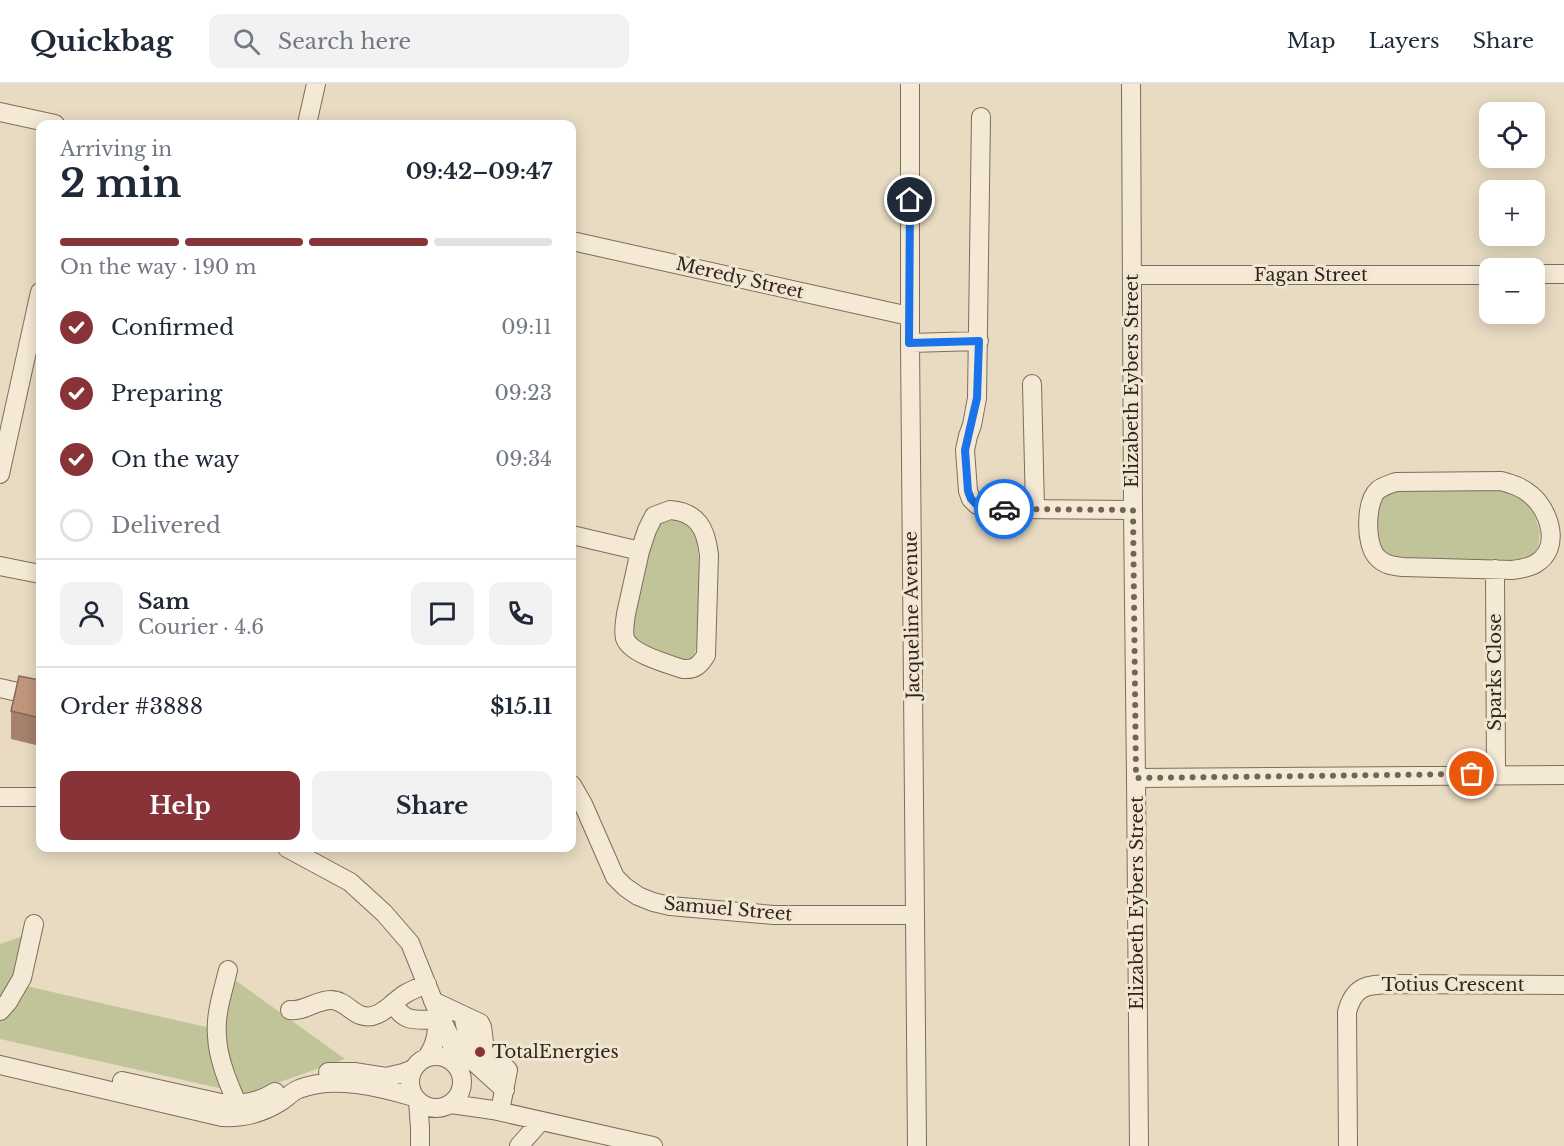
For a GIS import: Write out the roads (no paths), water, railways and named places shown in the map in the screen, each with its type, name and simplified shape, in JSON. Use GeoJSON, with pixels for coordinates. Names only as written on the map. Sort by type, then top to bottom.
{"type":"FeatureCollection","features":[{"type":"Feature","properties":{"kind":"street"},"geometry":{"type":"LineString","coordinates":[[308,120],[316,84]]}},
{"type":"Feature","properties":{"kind":"street","name":"Jacqueline Avenue"},"geometry":{"type":"LineString","coordinates":[[910,84],[909,343],[916,1146]]}},
{"type":"Feature","properties":{"kind":"street","name":"Elizabeth Eybers Street"},"geometry":{"type":"LineString","coordinates":[[1131,84],[1138,1146]]}},
{"type":"Feature","properties":{"kind":"street"},"geometry":{"type":"LineString","coordinates":[[0,112],[37,120]]}},
{"type":"Feature","properties":{"kind":"street"},"geometry":{"type":"LineString","coordinates":[[981,117],[977,398],[965,450],[968,491],[971,499],[977,505],[986,507],[1133,510]]}},
{"type":"Feature","properties":{"kind":"street","name":"Meredy Street"},"geometry":{"type":"LineString","coordinates":[[576,242],[909,316]]}},
{"type":"Feature","properties":{"kind":"street"},"geometry":{"type":"LineString","coordinates":[[1545,274],[1564,274]]}},
{"type":"Feature","properties":{"kind":"street","name":"Fagan Street"},"geometry":{"type":"LineString","coordinates":[[1132,275],[1479,275]]}},
{"type":"Feature","properties":{"kind":"street"},"geometry":{"type":"LineString","coordinates":[[0,474],[7,407],[36,306]]}},
{"type":"Feature","properties":{"kind":"street"},"geometry":{"type":"LineString","coordinates":[[909,343],[979,341]]}},
{"type":"Feature","properties":{"kind":"street"},"geometry":{"type":"LineString","coordinates":[[1032,384],[1035,509]]}},
{"type":"Feature","properties":{"kind":"street"},"geometry":{"type":"LineString","coordinates":[[1396,482],[1501,482],[1515,485],[1530,494],[1547,516],[1551,536],[1550,547],[1536,564],[1512,570],[1495,569],[1403,567],[1389,565],[1378,559],[1371,549],[1369,536],[1370,507],[1373,498],[1378,491],[1396,482]]}},
{"type":"Feature","properties":{"kind":"street"},"geometry":{"type":"LineString","coordinates":[[670,510],[690,515],[704,531],[709,555],[707,645],[706,655],[696,668],[682,669],[647,656],[628,645],[625,638],[625,621],[640,551],[650,522],[654,516],[662,512],[670,510]]}},
{"type":"Feature","properties":{"kind":"street"},"geometry":{"type":"LineString","coordinates":[[576,536],[640,551]]}},
{"type":"Feature","properties":{"kind":"street"},"geometry":{"type":"LineString","coordinates":[[0,566],[36,573]]}},
{"type":"Feature","properties":{"kind":"street","name":"Sparks Close"},"geometry":{"type":"LineString","coordinates":[[1495,569],[1496,774]]}},
{"type":"Feature","properties":{"kind":"street"},"geometry":{"type":"LineString","coordinates":[[0,688],[36,696]]}},
{"type":"Feature","properties":{"kind":"street"},"geometry":{"type":"LineString","coordinates":[[1136,778],[1564,775]]}},
{"type":"Feature","properties":{"kind":"street","name":"Samuel Street"},"geometry":{"type":"LineString","coordinates":[[576,792],[615,877],[638,896],[653,902],[680,907],[774,915],[915,915]]}},
{"type":"Feature","properties":{"kind":"street"},"geometry":{"type":"LineString","coordinates":[[0,796],[36,797]]}},
{"type":"Feature","properties":{"kind":"street"},"geometry":{"type":"LineString","coordinates":[[315,854],[384,913],[410,943],[436,1011],[468,1066],[457,1098],[446,1106],[420,1146]]}},
{"type":"Feature","properties":{"kind":"street"},"geometry":{"type":"LineString","coordinates":[[0,1011],[22,978],[34,924]]}},
{"type":"Feature","properties":{"kind":"street"},"geometry":{"type":"LineString","coordinates":[[228,970],[219,1007],[217,1037],[223,1066],[240,1111]]}},
{"type":"Feature","properties":{"kind":"street"},"geometry":{"type":"LineString","coordinates":[[290,1010],[296,1011],[323,1001],[333,1000],[360,1015],[372,1016],[382,1013],[406,994],[427,984]]}},
{"type":"Feature","properties":{"kind":"street","name":"Totius Crescent"},"geometry":{"type":"LineString","coordinates":[[1348,1146],[1347,1011],[1354,994],[1362,988],[1397,984],[1564,985]]}},
{"type":"Feature","properties":{"kind":"street"},"geometry":{"type":"LineString","coordinates":[[393,1003],[399,1014],[406,1018],[436,1011],[463,1015],[468,1066],[479,1100],[496,1111]]}},
{"type":"Feature","properties":{"kind":"street"},"geometry":{"type":"LineString","coordinates":[[420,1146],[416,1099],[409,1083],[413,1069],[427,1057],[434,1045],[436,1011]]}},
{"type":"Feature","properties":{"kind":"street"},"geometry":{"type":"LineString","coordinates":[[0,1053],[123,1088]]}},
{"type":"Feature","properties":{"kind":"street"},"geometry":{"type":"LineString","coordinates":[[427,1057],[438,1056],[468,1066],[505,1089],[496,1111]]}},
{"type":"Feature","properties":{"kind":"street"},"geometry":{"type":"LineString","coordinates":[[0,1065],[123,1088],[221,1103],[240,1111],[264,1111],[297,1090],[320,1083],[342,1083],[373,1087],[416,1099],[428,1107],[446,1106],[496,1111],[653,1146]]}},
{"type":"Feature","properties":{"kind":"street"},"geometry":{"type":"LineString","coordinates":[[240,1111],[248,1103],[264,1098],[304,1075],[319,1072],[354,1072],[386,1077],[413,1069]]}},
{"type":"Feature","properties":{"kind":"street"},"geometry":{"type":"LineString","coordinates":[[519,1146],[540,1122]]}},
{"type":"Feature","properties":{"kind":"place","name":"TotalEnergies"},"geometry":{"type":"Point","coordinates":[480,1052]}}]}
